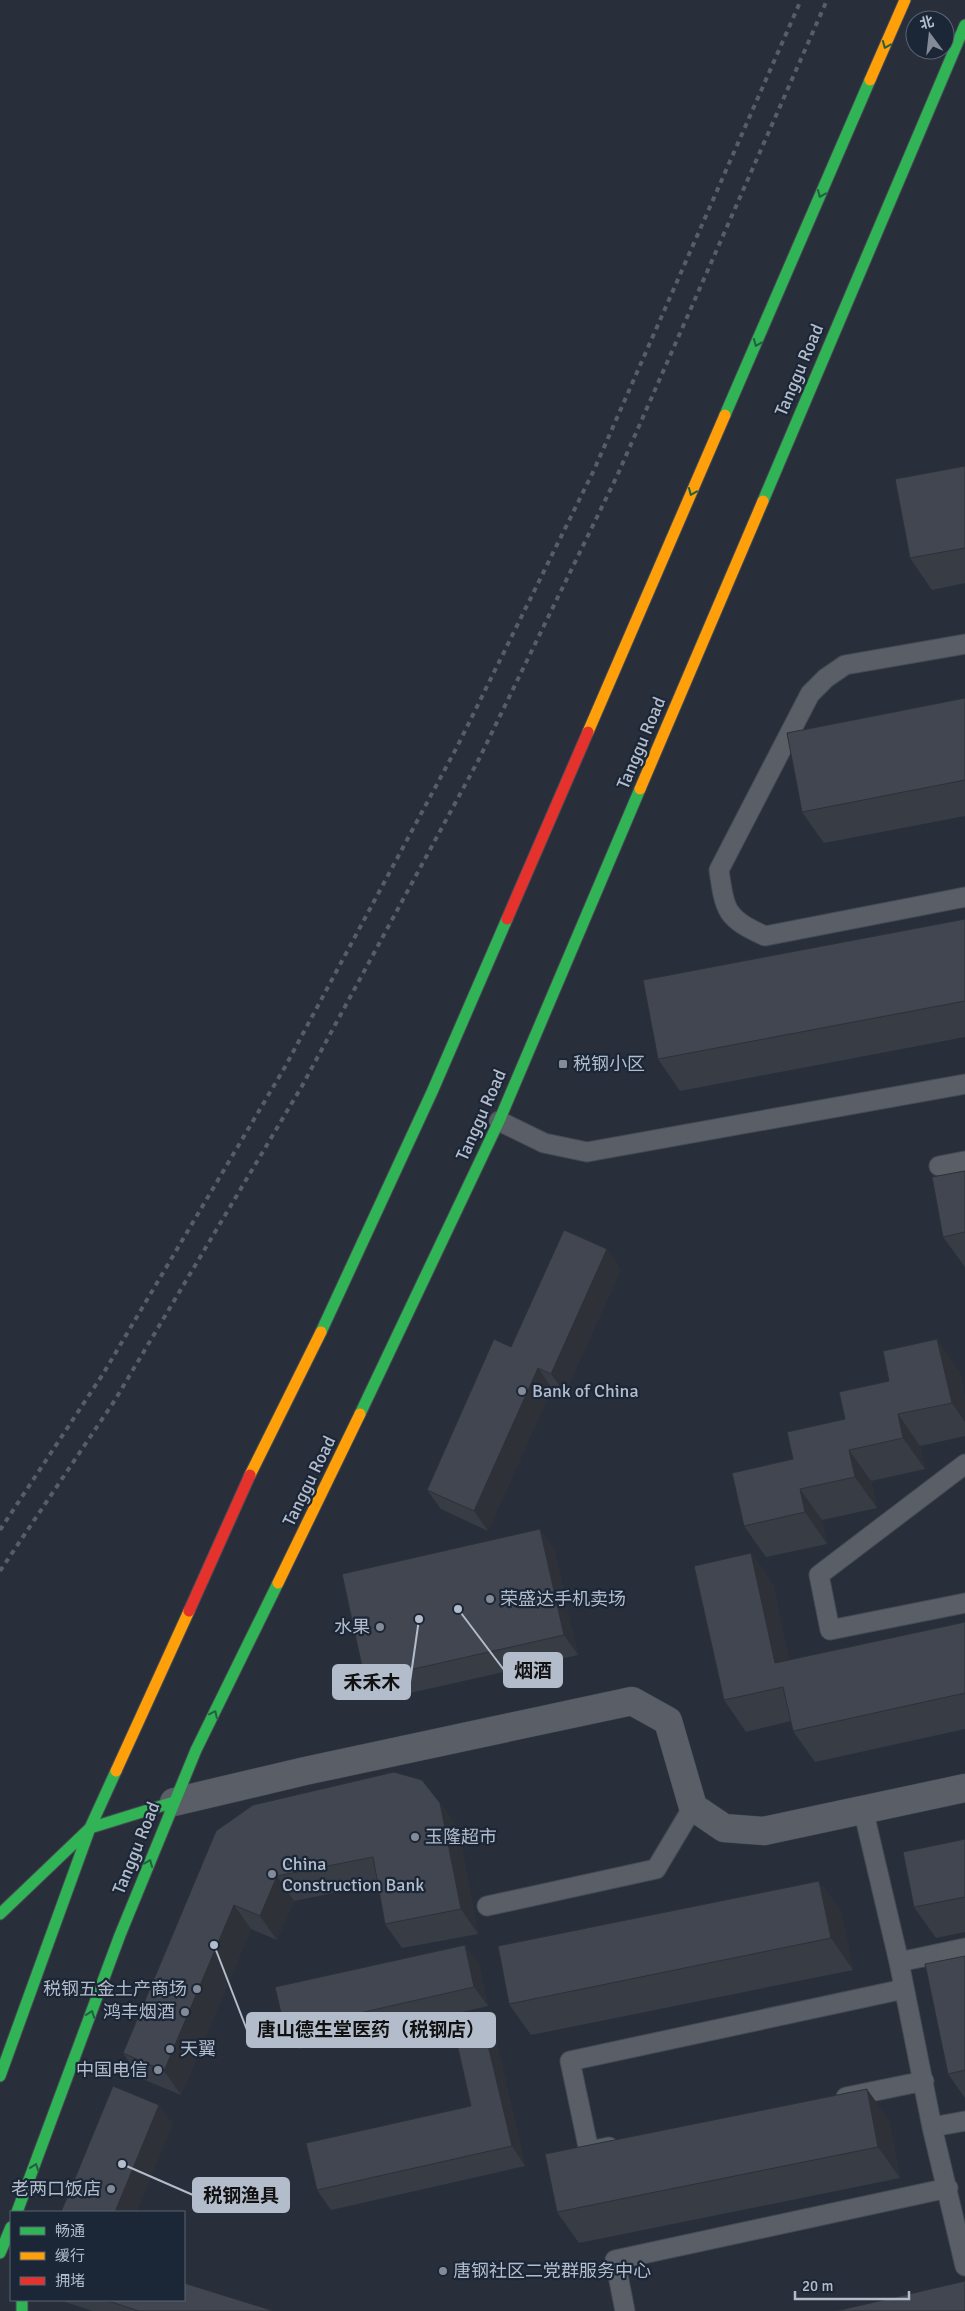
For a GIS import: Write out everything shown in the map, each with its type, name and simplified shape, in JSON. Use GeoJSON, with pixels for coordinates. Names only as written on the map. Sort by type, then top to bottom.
{"type":"FeatureCollection","features":[{"type":"Feature","properties":{"kind":"main road"},"geometry":{"type":"LineString","coordinates":[[0,2076],[90,1828],[261,1452],[341,1292],[432,1092],[905,0]]}},
{"type":"Feature","properties":{"kind":"main road","name":"Tanggu Road"},"geometry":{"type":"LineString","coordinates":[[17,2211],[120,1935],[196,1750],[332,1474],[499,1121],[961,46],[965,25]]}},
{"type":"Feature","properties":{"kind":"main road"},"geometry":{"type":"LineString","coordinates":[[0,1914],[90,1828],[174,1802]]}},
{"type":"Feature","properties":{"kind":"main road"},"geometry":{"type":"LineString","coordinates":[[23,2198],[23,2211]]}},
{"type":"Feature","properties":{"kind":"main road"},"geometry":{"type":"LineString","coordinates":[[0,2254],[10,2229]]}},
{"type":"Feature","properties":{"kind":"street"},"geometry":{"type":"LineString","coordinates":[[174,1802],[314,1768],[632,1701],[668,1721],[693,1807],[724,1828],[764,1831],[965,1788]]}},
{"type":"Feature","properties":{"kind":"lane"},"geometry":{"type":"LineString","coordinates":[[965,644],[845,665],[826,678],[810,694],[719,870],[724,902],[738,924],[765,936],[965,898]]}},
{"type":"Feature","properties":{"kind":"lane"},"geometry":{"type":"LineString","coordinates":[[499,1121],[544,1143],[587,1152],[965,1084]]}},
{"type":"Feature","properties":{"kind":"lane"},"geometry":{"type":"LineString","coordinates":[[940,1166],[965,1161]]}},
{"type":"Feature","properties":{"kind":"lane"},"geometry":{"type":"LineString","coordinates":[[965,1464],[819,1575],[830,1630],[965,1603]]}},
{"type":"Feature","properties":{"kind":"lane"},"geometry":{"type":"LineString","coordinates":[[487,1906],[656,1869],[693,1807]]}},
{"type":"Feature","properties":{"kind":"lane"},"geometry":{"type":"LineString","coordinates":[[863,1809],[899,1962],[932,2128],[948,2188],[965,2266]]}},
{"type":"Feature","properties":{"kind":"lane"},"geometry":{"type":"LineString","coordinates":[[899,1962],[965,1948]]}},
{"type":"Feature","properties":{"kind":"lane"},"geometry":{"type":"LineString","coordinates":[[628,2143],[589,2151],[570,2061],[904,1988]]}},
{"type":"Feature","properties":{"kind":"lane"},"geometry":{"type":"LineString","coordinates":[[828,2101],[924,2081]]}},
{"type":"Feature","properties":{"kind":"lane"},"geometry":{"type":"LineString","coordinates":[[932,2128],[965,2121]]}},
{"type":"Feature","properties":{"kind":"lane"},"geometry":{"type":"LineString","coordinates":[[625,2311],[614,2260],[948,2188]]}},
{"type":"Feature","properties":{"kind":"building"},"geometry":{"type":"Polygon","coordinates":[[[965,466],[965,548],[910,558],[895,479],[965,466]]]}},
{"type":"Feature","properties":{"kind":"building"},"geometry":{"type":"Polygon","coordinates":[[[965,698],[965,780],[802,812],[787,733],[965,698]]]}},
{"type":"Feature","properties":{"kind":"building"},"geometry":{"type":"Polygon","coordinates":[[[965,919],[965,1001],[658,1059],[643,980],[965,919]]]}},
{"type":"Feature","properties":{"kind":"building"},"geometry":{"type":"Polygon","coordinates":[[[965,1171],[965,1232],[943,1237],[932,1177],[965,1171]]]}},
{"type":"Feature","properties":{"kind":"building"},"geometry":{"type":"Polygon","coordinates":[[[564,1230],[607,1249],[551,1374],[538,1368],[474,1511],[427,1490],[494,1339],[511,1347],[564,1230]]]}},
{"type":"Feature","properties":{"kind":"building"},"geometry":{"type":"Polygon","coordinates":[[[937,1339],[952,1403],[898,1414],[903,1438],[849,1450],[855,1477],[800,1489],[805,1512],[744,1526],[732,1473],[793,1459],[787,1432],[845,1419],[839,1392],[889,1381],[883,1351],[937,1339]]]}},
{"type":"Feature","properties":{"kind":"building"},"geometry":{"type":"Polygon","coordinates":[[[540,1529],[564,1635],[365,1680],[342,1574],[540,1529]]]}},
{"type":"Feature","properties":{"kind":"building"},"geometry":{"type":"Polygon","coordinates":[[[751,1553],[775,1663],[965,1622],[965,1693],[793,1731],[783,1687],[724,1700],[694,1566],[751,1553]]]}},
{"type":"Feature","properties":{"kind":"building"},"geometry":{"type":"Polygon","coordinates":[[[394,1772],[422,1780],[440,1803],[461,1909],[385,1924],[373,1857],[277,1876],[260,1916],[234,1905],[164,2071],[123,2053],[216,1831],[253,1805],[394,1772]]]}},
{"type":"Feature","properties":{"kind":"building"},"geometry":{"type":"Polygon","coordinates":[[[965,1839],[965,1897],[914,1907],[903,1852],[965,1839]]]}},
{"type":"Feature","properties":{"kind":"building"},"geometry":{"type":"Polygon","coordinates":[[[819,1881],[831,1938],[509,2004],[498,1946],[819,1881]]]}},
{"type":"Feature","properties":{"kind":"building"},"geometry":{"type":"Polygon","coordinates":[[[465,1945],[474,1987],[285,2030],[275,1987],[465,1945]]]}},
{"type":"Feature","properties":{"kind":"building"},"geometry":{"type":"Polygon","coordinates":[[[965,1956],[965,2070],[948,2074],[925,1964],[965,1956]]]}},
{"type":"Feature","properties":{"kind":"building"},"geometry":{"type":"Polygon","coordinates":[[[480,2011],[512,2146],[317,2190],[306,2143],[471,2106],[451,2017],[480,2011]]]}},
{"type":"Feature","properties":{"kind":"building"},"geometry":{"type":"Polygon","coordinates":[[[113,2086],[159,2105],[115,2211],[61,2211],[113,2086]]]}},
{"type":"Feature","properties":{"kind":"building"},"geometry":{"type":"Polygon","coordinates":[[[867,2089],[878,2147],[557,2212],[545,2154],[867,2089]]]}},
{"type":"Feature","properties":{"kind":"building"},"geometry":{"type":"Polygon","coordinates":[[[965,2281],[965,2311],[836,2311],[965,2281]]]}},
{"type":"Feature","properties":{"kind":"building"},"geometry":{"type":"Polygon","coordinates":[[[185,2283],[274,2311],[139,2311],[108,2301],[185,2301],[185,2283]]]}},
{"type":"Feature","properties":{"kind":"railway"},"geometry":{"type":"LineString","coordinates":[[0,1530],[103,1374],[285,1067],[458,745],[594,470],[801,0]]}},
{"type":"Feature","properties":{"kind":"railway"},"geometry":{"type":"LineString","coordinates":[[0,1571],[115,1400],[302,1086],[478,761],[617,476],[827,0]]}},
{"type":"Feature","properties":{"kind":"traffic: fast"},"geometry":{"type":"LineString","coordinates":[[763,501],[965,25]]}},
{"type":"Feature","properties":{"kind":"traffic: fast"},"geometry":{"type":"LineString","coordinates":[[725,415],[870,80]]}},
{"type":"Feature","properties":{"kind":"traffic: fast"},"geometry":{"type":"LineString","coordinates":[[360,1414],[499,1121],[640,789]]}},
{"type":"Feature","properties":{"kind":"traffic: fast"},"geometry":{"type":"LineString","coordinates":[[321,1332],[432,1092],[507,919]]}},
{"type":"Feature","properties":{"kind":"traffic: fast"},"geometry":{"type":"LineString","coordinates":[[17,2211],[120,1935],[196,1750],[278,1583]]}},
{"type":"Feature","properties":{"kind":"traffic: fast"},"geometry":{"type":"LineString","coordinates":[[0,2076],[90,1828],[116,1771]]}},
{"type":"Feature","properties":{"kind":"traffic: fast"},"geometry":{"type":"LineString","coordinates":[[0,1914],[90,1828],[174,1802]]}},
{"type":"Feature","properties":{"kind":"traffic: fast"},"geometry":{"type":"LineString","coordinates":[[0,2253],[10,2229]]}},
{"type":"Feature","properties":{"kind":"traffic: fast"},"geometry":{"type":"LineString","coordinates":[[22,2301],[22,2311]]}},
{"type":"Feature","properties":{"kind":"traffic: slow"},"geometry":{"type":"LineString","coordinates":[[870,80],[905,0]]}},
{"type":"Feature","properties":{"kind":"traffic: slow"},"geometry":{"type":"LineString","coordinates":[[588,732],[725,415]]}},
{"type":"Feature","properties":{"kind":"traffic: slow"},"geometry":{"type":"LineString","coordinates":[[640,789],[763,501]]}},
{"type":"Feature","properties":{"kind":"traffic: slow"},"geometry":{"type":"LineString","coordinates":[[250,1475],[321,1332]]}},
{"type":"Feature","properties":{"kind":"traffic: slow"},"geometry":{"type":"LineString","coordinates":[[278,1583],[360,1414]]}},
{"type":"Feature","properties":{"kind":"traffic: slow"},"geometry":{"type":"LineString","coordinates":[[116,1771],[189,1611]]}},
{"type":"Feature","properties":{"kind":"traffic: jam"},"geometry":{"type":"LineString","coordinates":[[507,919],[588,732]]}},
{"type":"Feature","properties":{"kind":"traffic: jam"},"geometry":{"type":"LineString","coordinates":[[189,1611],[250,1475]]}},
{"type":"Feature","properties":{"kind":"place","name":"税钢小区"},"geometry":{"type":"Point","coordinates":[563,1064]}},
{"type":"Feature","properties":{"kind":"place","name":"Bank of China"},"geometry":{"type":"Point","coordinates":[522,1391]}},
{"type":"Feature","properties":{"kind":"place","name":"荣盛达手机卖场"},"geometry":{"type":"Point","coordinates":[490,1599]}},
{"type":"Feature","properties":{"kind":"place","name":"烟酒"},"geometry":{"type":"Point","coordinates":[458,1609]}},
{"type":"Feature","properties":{"kind":"place","name":"禾禾木"},"geometry":{"type":"Point","coordinates":[419,1619]}},
{"type":"Feature","properties":{"kind":"place","name":"水果"},"geometry":{"type":"Point","coordinates":[380,1627]}},
{"type":"Feature","properties":{"kind":"place","name":"玉隆超市"},"geometry":{"type":"Point","coordinates":[415,1837]}},
{"type":"Feature","properties":{"kind":"place","name":"China Construction Bank"},"geometry":{"type":"Point","coordinates":[272,1874]}},
{"type":"Feature","properties":{"kind":"place","name":"唐山德生堂医药（税钢店）"},"geometry":{"type":"Point","coordinates":[214,1945]}},
{"type":"Feature","properties":{"kind":"place","name":"税钢五金土产商场"},"geometry":{"type":"Point","coordinates":[197,1989]}},
{"type":"Feature","properties":{"kind":"place","name":"鸿丰烟酒"},"geometry":{"type":"Point","coordinates":[185,2012]}},
{"type":"Feature","properties":{"kind":"place","name":"天翼"},"geometry":{"type":"Point","coordinates":[170,2049]}},
{"type":"Feature","properties":{"kind":"place","name":"中国电信"},"geometry":{"type":"Point","coordinates":[158,2070]}},
{"type":"Feature","properties":{"kind":"place","name":"税钢渔具"},"geometry":{"type":"Point","coordinates":[122,2164]}},
{"type":"Feature","properties":{"kind":"place","name":"老两口饭店"},"geometry":{"type":"Point","coordinates":[111,2189]}},
{"type":"Feature","properties":{"kind":"place","name":"唐钢社区二党群服务中心"},"geometry":{"type":"Point","coordinates":[443,2271]}}]}
